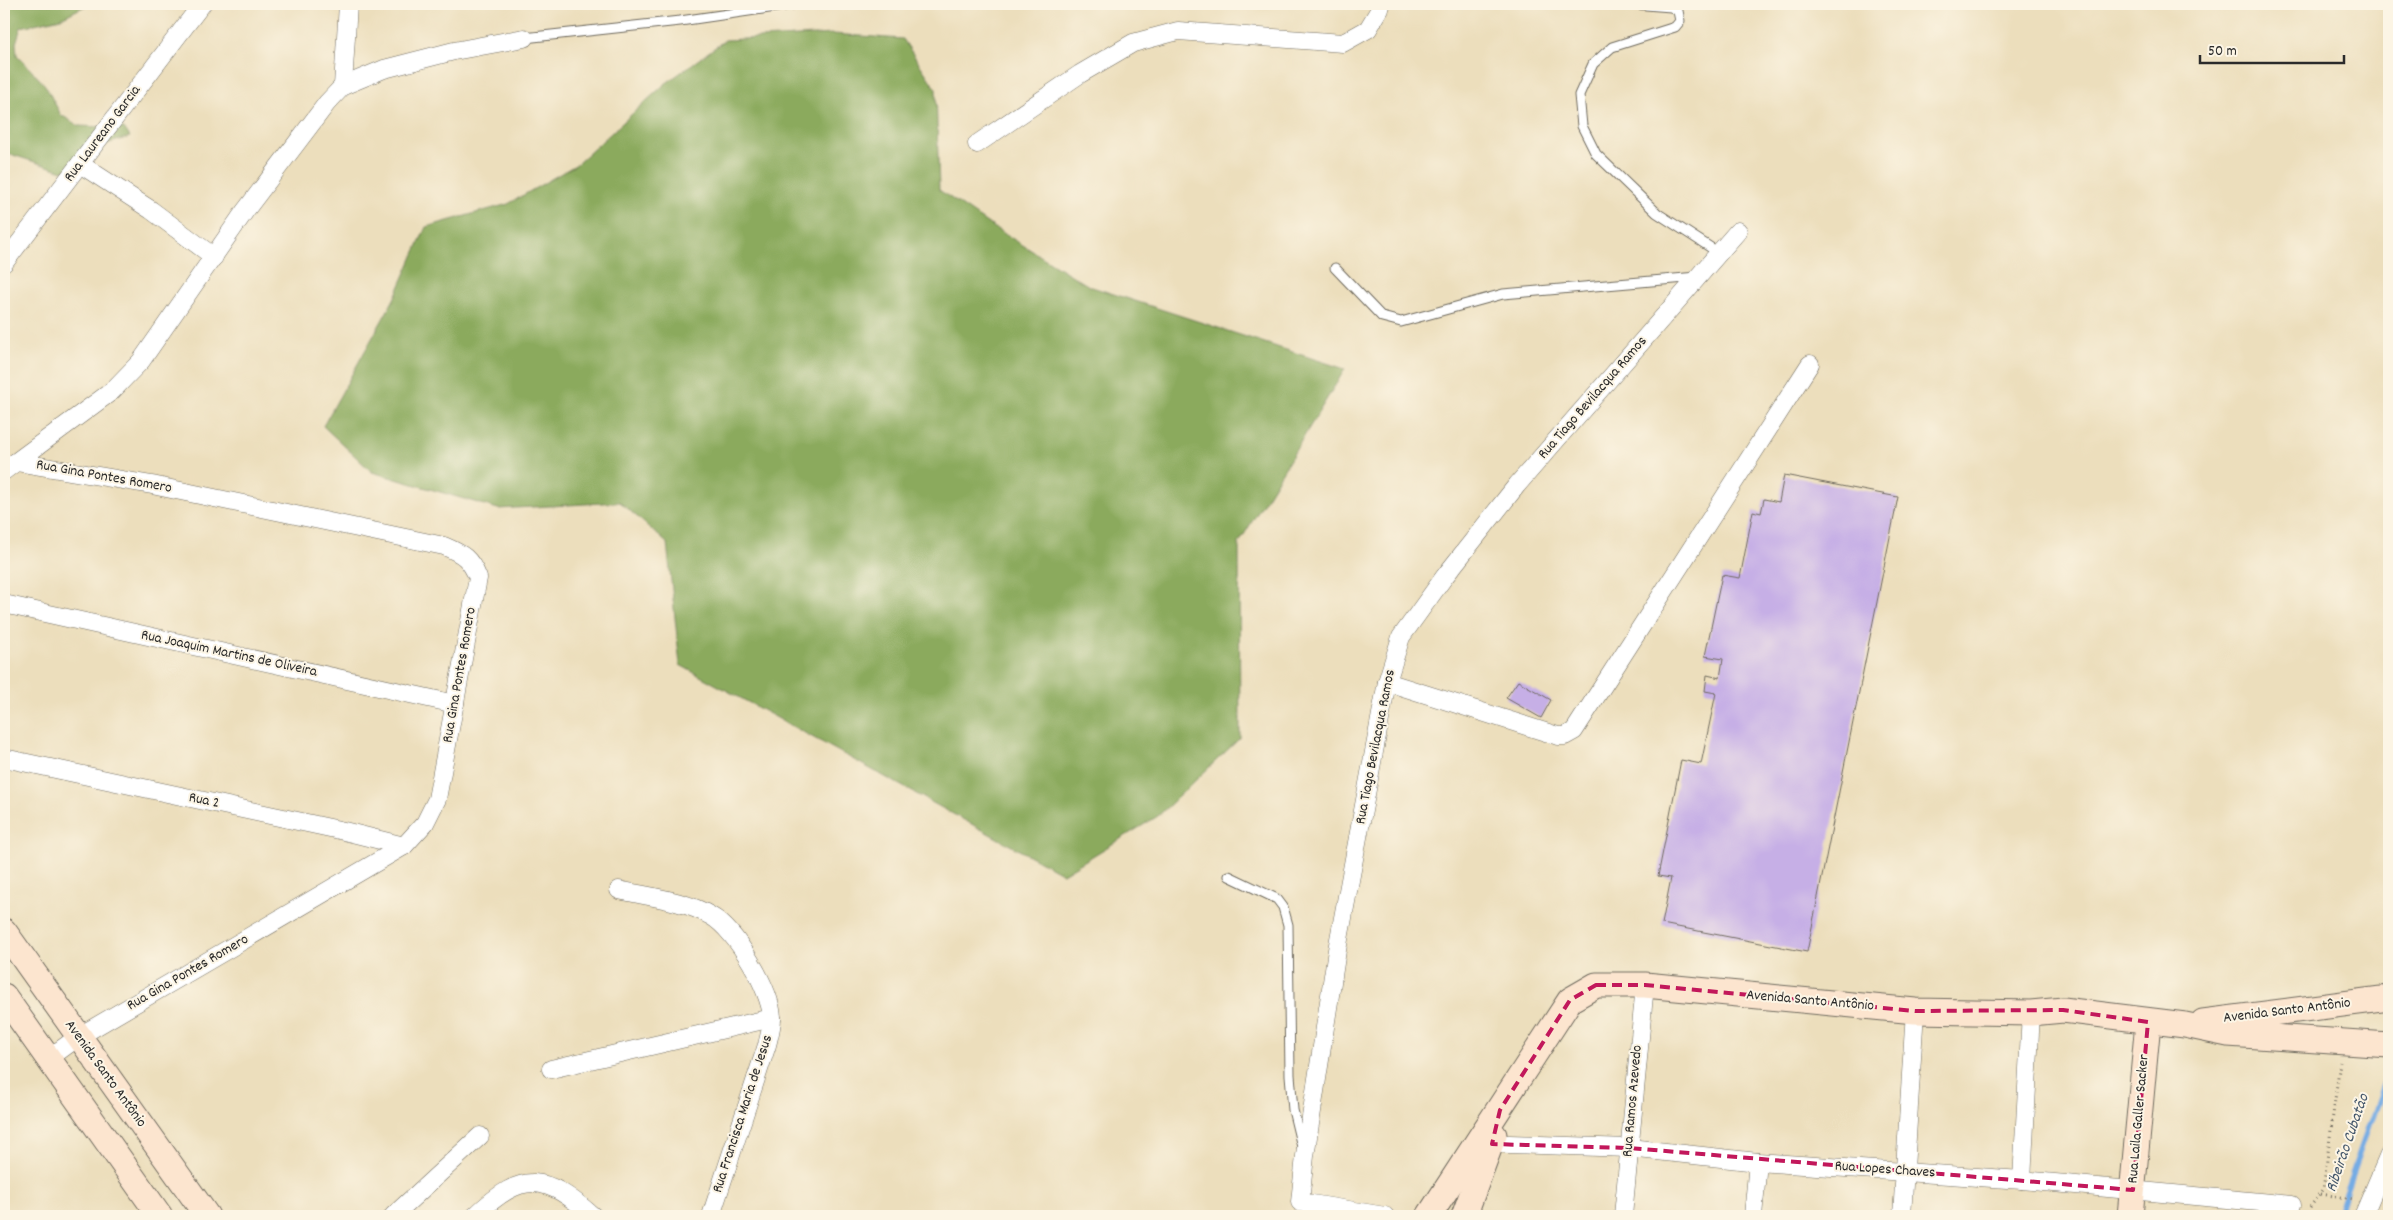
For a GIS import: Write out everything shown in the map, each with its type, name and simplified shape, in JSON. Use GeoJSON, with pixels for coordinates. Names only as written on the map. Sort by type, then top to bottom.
{"type":"FeatureCollection","features":[{"type":"Feature","properties":{"kind":"main road","name":"Avenida Santo Antônio"},"geometry":{"type":"LineString","coordinates":[[4,931],[78,1038],[207,1216]]}},
{"type":"Feature","properties":{"kind":"main road","name":"Avenida Santo Antônio"},"geometry":{"type":"LineString","coordinates":[[1429,1216],[1485,1144],[1500,1110],[1570,1000],[1596,985],[1644,985],[1915,1011],[2030,1013],[2063,1010],[2148,1022],[2184,1024],[2228,1034],[2378,1044]]}},
{"type":"Feature","properties":{"kind":"main road"},"geometry":{"type":"LineString","coordinates":[[4,996],[160,1216]]}},
{"type":"Feature","properties":{"kind":"main road","name":"Avenida Santo Antônio"},"geometry":{"type":"LineString","coordinates":[[2184,1024],[2383,999]]}},
{"type":"Feature","properties":{"kind":"main road","name":"Rua Laila Galler Sacker"},"geometry":{"type":"LineString","coordinates":[[2130,1216],[2148,1022]]}},
{"type":"Feature","properties":{"kind":"main road","name":"Avenida Santo Antônio"},"geometry":{"type":"LineString","coordinates":[[1464,1216],[1483,1169],[1485,1144]]}},
{"type":"Feature","properties":{"kind":"street","name":"Rua Laureano Garcia"},"geometry":{"type":"LineString","coordinates":[[4,263],[202,4]]}},
{"type":"Feature","properties":{"kind":"street"},"geometry":{"type":"LineString","coordinates":[[344,86],[348,4]]}},
{"type":"Feature","properties":{"kind":"street"},"geometry":{"type":"LineString","coordinates":[[977,144],[1080,74],[1133,43],[1178,31],[1343,43],[1368,29],[1381,4]]}},
{"type":"Feature","properties":{"kind":"street"},"geometry":{"type":"LineString","coordinates":[[10,467],[112,391],[141,361],[286,156],[327,103],[344,86],[384,70],[445,53],[524,38]]}},
{"type":"Feature","properties":{"kind":"street"},"geometry":{"type":"LineString","coordinates":[[80,164],[151,210],[214,257]]}},
{"type":"Feature","properties":{"kind":"street","name":"Rua Tiago Bevilacqua Ramos"},"geometry":{"type":"LineString","coordinates":[[1385,1216],[1300,1202],[1304,1156],[1337,950],[1386,682],[1401,637],[1445,576],[1517,485],[1738,231]]}},
{"type":"Feature","properties":{"kind":"street"},"geometry":{"type":"LineString","coordinates":[[1386,682],[1558,736],[1565,736],[1574,730],[1810,364]]}},
{"type":"Feature","properties":{"kind":"street","name":"Rua Gina Pontes Romero"},"geometry":{"type":"LineString","coordinates":[[10,467],[152,485],[444,546],[459,552],[471,562],[478,578],[437,799],[425,823],[404,846],[78,1038],[48,1059]]}},
{"type":"Feature","properties":{"kind":"street","name":"Rua Joaquim Martins de Oliveira"},"geometry":{"type":"LineString","coordinates":[[4,604],[455,704]]}},
{"type":"Feature","properties":{"kind":"street","name":"Rua 2"},"geometry":{"type":"LineString","coordinates":[[4,758],[344,831],[404,846]]}},
{"type":"Feature","properties":{"kind":"street","name":"Rua Francisca Maria de Jesus"},"geometry":{"type":"LineString","coordinates":[[620,890],[690,906],[712,916],[728,928],[746,953],[763,985],[772,1018],[767,1045],[711,1216]]}},
{"type":"Feature","properties":{"kind":"street","name":"Rua Ramos Azevedo"},"geometry":{"type":"LineString","coordinates":[[1623,1216],[1644,985]]}},
{"type":"Feature","properties":{"kind":"street"},"geometry":{"type":"LineString","coordinates":[[1902,1216],[1915,1011]]}},
{"type":"Feature","properties":{"kind":"street"},"geometry":{"type":"LineString","coordinates":[[2022,1180],[2030,1013]]}},
{"type":"Feature","properties":{"kind":"street"},"geometry":{"type":"LineString","coordinates":[[551,1069],[772,1018]]}},
{"type":"Feature","properties":{"kind":"street"},"geometry":{"type":"LineString","coordinates":[[393,1216],[480,1136]]}},
{"type":"Feature","properties":{"kind":"street","name":"Rua Lopes Chaves"},"geometry":{"type":"LineString","coordinates":[[1485,1144],[1629,1148],[1758,1162],[2022,1180],[2292,1205]]}},
{"type":"Feature","properties":{"kind":"street"},"geometry":{"type":"LineString","coordinates":[[2361,1208],[2389,1155]]}},
{"type":"Feature","properties":{"kind":"street"},"geometry":{"type":"LineString","coordinates":[[1753,1216],[1758,1162]]}},
{"type":"Feature","properties":{"kind":"street"},"geometry":{"type":"LineString","coordinates":[[1479,1216],[1483,1169]]}},
{"type":"Feature","properties":{"kind":"street"},"geometry":{"type":"LineString","coordinates":[[475,1216],[488,1204],[521,1183],[540,1183],[555,1186],[593,1216]]}},
{"type":"Feature","properties":{"kind":"lane"},"geometry":{"type":"LineString","coordinates":[[524,38],[680,21],[797,4]]}},
{"type":"Feature","properties":{"kind":"lane"},"geometry":{"type":"LineString","coordinates":[[1633,4],[1671,7],[1678,11],[1680,21],[1675,27],[1612,47],[1593,64],[1579,94],[1582,126],[1596,154],[1657,213],[1720,253]]}},
{"type":"Feature","properties":{"kind":"lane"},"geometry":{"type":"LineString","coordinates":[[1335,268],[1382,317],[1401,322],[1503,294],[1699,276]]}},
{"type":"Feature","properties":{"kind":"lane"},"geometry":{"type":"LineString","coordinates":[[1229,876],[1277,899],[1283,907],[1288,924],[1291,1024],[1290,1075],[1293,1110],[1304,1156]]}},
{"type":"Feature","properties":{"kind":"path"},"geometry":{"type":"LineString","coordinates":[[2292,1205],[2311,1208],[2322,1194],[2342,1042]]}},
{"type":"Feature","properties":{"kind":"path"},"geometry":{"type":"LineString","coordinates":[[2322,1194],[2361,1208]]}},
{"type":"Feature","properties":{"kind":"highlighted area"},"geometry":{"type":"Polygon","coordinates":[[[1596,985],[1645,985],[1915,1011],[2063,1010],[2148,1022],[2133,1190],[1629,1148],[1492,1144],[1500,1110],[1570,1000],[1596,985]]]}},
{"type":"Feature","properties":{"kind":"green space"},"geometry":{"type":"Polygon","coordinates":[[[4,4],[89,4],[61,18],[21,27],[16,43],[17,55],[45,85],[61,115],[79,126],[124,128],[130,137],[81,151],[72,166],[63,171],[13,155],[4,155],[4,4]]]}},
{"type":"Feature","properties":{"kind":"green space"},"geometry":{"type":"Polygon","coordinates":[[[833,34],[903,39],[936,89],[939,190],[987,223],[1089,286],[1345,369],[1239,543],[1240,738],[1158,816],[1063,874],[680,665],[667,543],[620,502],[498,509],[372,472],[323,426],[394,299],[426,227],[508,204],[577,164],[665,84],[725,40],[833,34]]]}},
{"type":"Feature","properties":{"kind":"building"},"geometry":{"type":"Polygon","coordinates":[[[1784,475],[1898,497],[1807,952],[1662,924],[1671,878],[1658,876],[1681,760],[1701,764],[1716,693],[1705,691],[1707,675],[1720,678],[1723,659],[1705,656],[1722,575],[1740,578],[1753,511],[1761,513],[1764,499],[1779,502],[1784,475]]]}},
{"type":"Feature","properties":{"kind":"building"},"geometry":{"type":"Polygon","coordinates":[[[1518,681],[1551,700],[1541,718],[1506,698],[1518,681]]]}},
{"type":"Feature","properties":{"kind":"waterway","name":"Ribeirão Cubatão"},"geometry":{"type":"LineString","coordinates":[[2337,1216],[2386,1078]]}}]}
